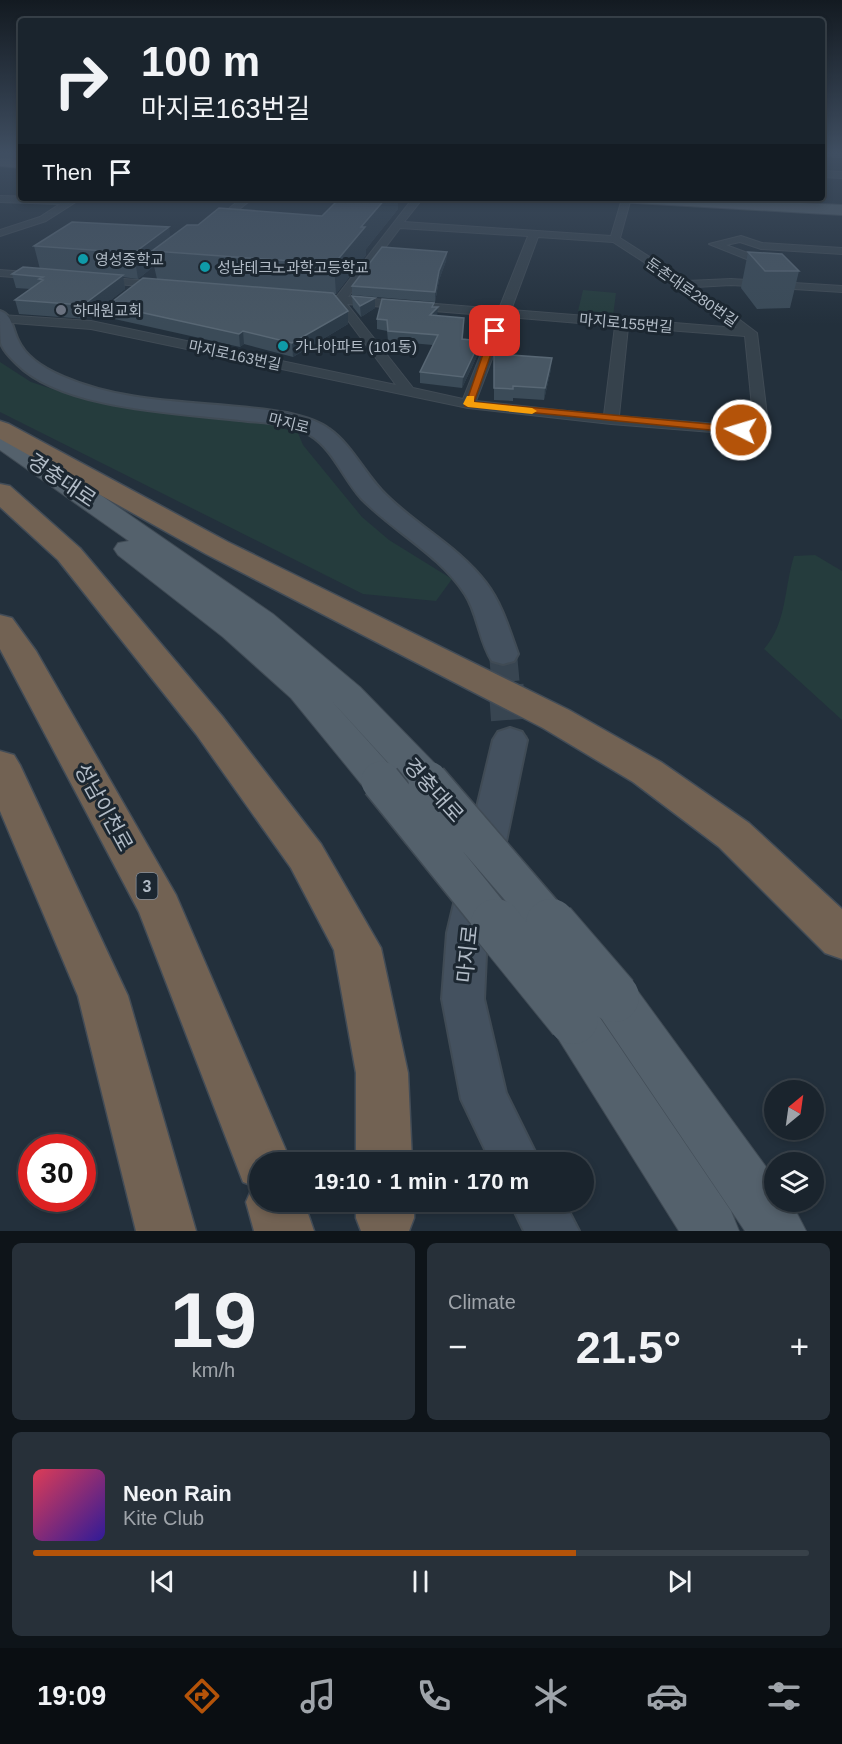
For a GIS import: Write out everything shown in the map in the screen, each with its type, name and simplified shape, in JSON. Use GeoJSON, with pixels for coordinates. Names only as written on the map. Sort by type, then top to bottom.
{"type":"FeatureCollection","features":[{"type":"Feature","properties":{"kind":"highway"},"geometry":{"type":"LineString","coordinates":[[0,429],[217,548],[556,719],[647,772],[734,836],[842,939]]}},
{"type":"Feature","properties":{"kind":"highway"},"geometry":{"type":"LineString","coordinates":[[0,492],[69,554],[209,726],[306,856],[357,948],[382,1073],[384,1152]]}},
{"type":"Feature","properties":{"kind":"highway","name":"성남이천로"},"geometry":{"type":"LineString","coordinates":[[0,626],[19,651],[159,909],[259,1152]]}},
{"type":"Feature","properties":{"kind":"highway"},"geometry":{"type":"LineString","coordinates":[[0,765],[103,996],[166,1231]]}},
{"type":"Feature","properties":{"kind":"highway"},"geometry":{"type":"LineString","coordinates":[[278,1212],[284,1231]]}},
{"type":"Feature","properties":{"kind":"main road","name":"마지로"},"geometry":{"type":"LineString","coordinates":[[0,318],[14,350],[48,378],[66,385],[114,398],[278,418],[313,427],[330,439],[366,489],[391,514],[473,584],[489,613],[503,654]]}},
{"type":"Feature","properties":{"kind":"main road","name":"경충대로"},"geometry":{"type":"LineString","coordinates":[[0,440],[34,460],[262,621],[348,695],[428,781],[594,1008],[778,1231]]}},
{"type":"Feature","properties":{"kind":"main road","name":"경충대로"},"geometry":{"type":"LineString","coordinates":[[0,463],[96,525],[234,630],[303,690],[381,781],[594,1008],[711,1231]]}},
{"type":"Feature","properties":{"kind":"main road","name":"마지로"},"geometry":{"type":"LineString","coordinates":[[510,740],[467,933],[463,999],[484,1099],[511,1152]]}},
{"type":"Feature","properties":{"kind":"main road"},"geometry":{"type":"LineString","coordinates":[[542,1212],[553,1231]]}},
{"type":"Feature","properties":{"kind":"street"},"geometry":{"type":"LineString","coordinates":[[0,233],[43,219],[57,210]]}},
{"type":"Feature","properties":{"kind":"street"},"geometry":{"type":"LineString","coordinates":[[205,232],[232,210]]}},
{"type":"Feature","properties":{"kind":"street"},"geometry":{"type":"LineString","coordinates":[[408,391],[339,300],[409,210]]}},
{"type":"Feature","properties":{"kind":"street"},"geometry":{"type":"LineString","coordinates":[[399,225],[615,240],[623,210]]}},
{"type":"Feature","properties":{"kind":"street"},"geometry":{"type":"LineString","coordinates":[[468,404],[534,235]]}},
{"type":"Feature","properties":{"kind":"street"},"geometry":{"type":"LineString","coordinates":[[842,251],[762,246],[741,239],[714,244],[752,270],[842,289]]}},
{"type":"Feature","properties":{"kind":"street","name":"둔촌대로280번길"},"geometry":{"type":"LineString","coordinates":[[615,240],[685,284],[751,333],[762,432]]}},
{"type":"Feature","properties":{"kind":"street"},"geometry":{"type":"LineString","coordinates":[[685,284],[731,282],[752,270],[842,263]]}},
{"type":"Feature","properties":{"kind":"street"},"geometry":{"type":"LineString","coordinates":[[0,273],[57,277]]}},
{"type":"Feature","properties":{"kind":"street"},"geometry":{"type":"LineString","coordinates":[[81,279],[145,279],[176,286]]}},
{"type":"Feature","properties":{"kind":"street"},"geometry":{"type":"LineString","coordinates":[[124,297],[145,279]]}},
{"type":"Feature","properties":{"kind":"street","name":"마지로155번길"},"geometry":{"type":"LineString","coordinates":[[304,297],[751,333]]}},
{"type":"Feature","properties":{"kind":"street","name":"마지로163번길"},"geometry":{"type":"LineString","coordinates":[[0,318],[95,322],[468,404],[611,420],[762,432]]}},
{"type":"Feature","properties":{"kind":"street"},"geometry":{"type":"LineString","coordinates":[[611,420],[622,322]]}},
{"type":"Feature","properties":{"kind":"green space"},"geometry":{"type":"Polygon","coordinates":[[[583,290],[616,293],[613,316],[578,311],[583,290]]]}},
{"type":"Feature","properties":{"kind":"green space"},"geometry":{"type":"Polygon","coordinates":[[[0,362],[31,382],[70,395],[253,419],[298,433],[303,445],[362,517],[389,540],[452,579],[436,601],[363,594],[0,412],[0,362]]]}},
{"type":"Feature","properties":{"kind":"green space"},"geometry":{"type":"Polygon","coordinates":[[[815,555],[842,571],[842,720],[764,649],[781,617],[794,556],[815,555]]]}},
{"type":"Feature","properties":{"kind":"building"},"geometry":{"type":"Polygon","coordinates":[[[216,210],[251,210],[322,216],[328,210],[375,210],[361,227],[365,227],[334,264],[152,251],[187,225],[198,225],[216,210]]]}},
{"type":"Feature","properties":{"kind":"building"},"geometry":{"type":"Polygon","coordinates":[[[72,222],[169,227],[134,253],[34,246],[72,222]]]}},
{"type":"Feature","properties":{"kind":"building"},"geometry":{"type":"Polygon","coordinates":[[[382,247],[447,252],[439,271],[435,292],[352,286],[382,247]]]}},
{"type":"Feature","properties":{"kind":"building"},"geometry":{"type":"Polygon","coordinates":[[[748,252],[782,254],[799,271],[765,271],[748,252]]]}},
{"type":"Feature","properties":{"kind":"building"},"geometry":{"type":"Polygon","coordinates":[[[23,267],[123,275],[83,305],[15,300],[43,280],[39,279],[43,277],[12,274],[23,267]]]}},
{"type":"Feature","properties":{"kind":"building"},"geometry":{"type":"Polygon","coordinates":[[[143,278],[333,293],[348,311],[292,343],[243,331],[239,334],[108,305],[143,278]]]}},
{"type":"Feature","properties":{"kind":"building"},"geometry":{"type":"Polygon","coordinates":[[[352,296],[375,298],[360,306],[352,296]]]}},
{"type":"Feature","properties":{"kind":"building"},"geometry":{"type":"Polygon","coordinates":[[[382,299],[434,303],[432,307],[438,307],[430,315],[464,318],[462,339],[480,341],[463,377],[420,372],[438,335],[388,331],[387,320],[377,319],[382,299]]]}},
{"type":"Feature","properties":{"kind":"building"},"geometry":{"type":"Polygon","coordinates":[[[501,332],[509,332],[511,355],[552,358],[545,388],[513,386],[513,389],[494,388],[494,351],[501,332]]]}},
{"type":"Feature","properties":{"kind":"tunnel"},"geometry":{"type":"LineString","coordinates":[[503,654],[506,687]]}},
{"type":"Feature","properties":{"kind":"tunnel"},"geometry":{"type":"LineString","coordinates":[[506,685],[510,740]]}},
{"type":"Feature","properties":{"kind":"slow traffic"},"geometry":{"type":"LineString","coordinates":[[471,398],[468,404],[532,411]]}},
{"type":"Feature","properties":{"kind":"place","name":"영성중학교"},"geometry":{"type":"Point","coordinates":[83,259]}},
{"type":"Feature","properties":{"kind":"place","name":"성남테크노과학고등학교"},"geometry":{"type":"Point","coordinates":[205,267]}},
{"type":"Feature","properties":{"kind":"place","name":"하대원교회"},"geometry":{"type":"Point","coordinates":[61,310]}},
{"type":"Feature","properties":{"kind":"place","name":"가나아파트 (101동)"},"geometry":{"type":"Point","coordinates":[283,346]}},
{"type":"Feature","properties":{"kind":"route"},"geometry":{"type":"LineString","coordinates":[[495,331],[468,404],[611,420],[741,430]]}}]}
